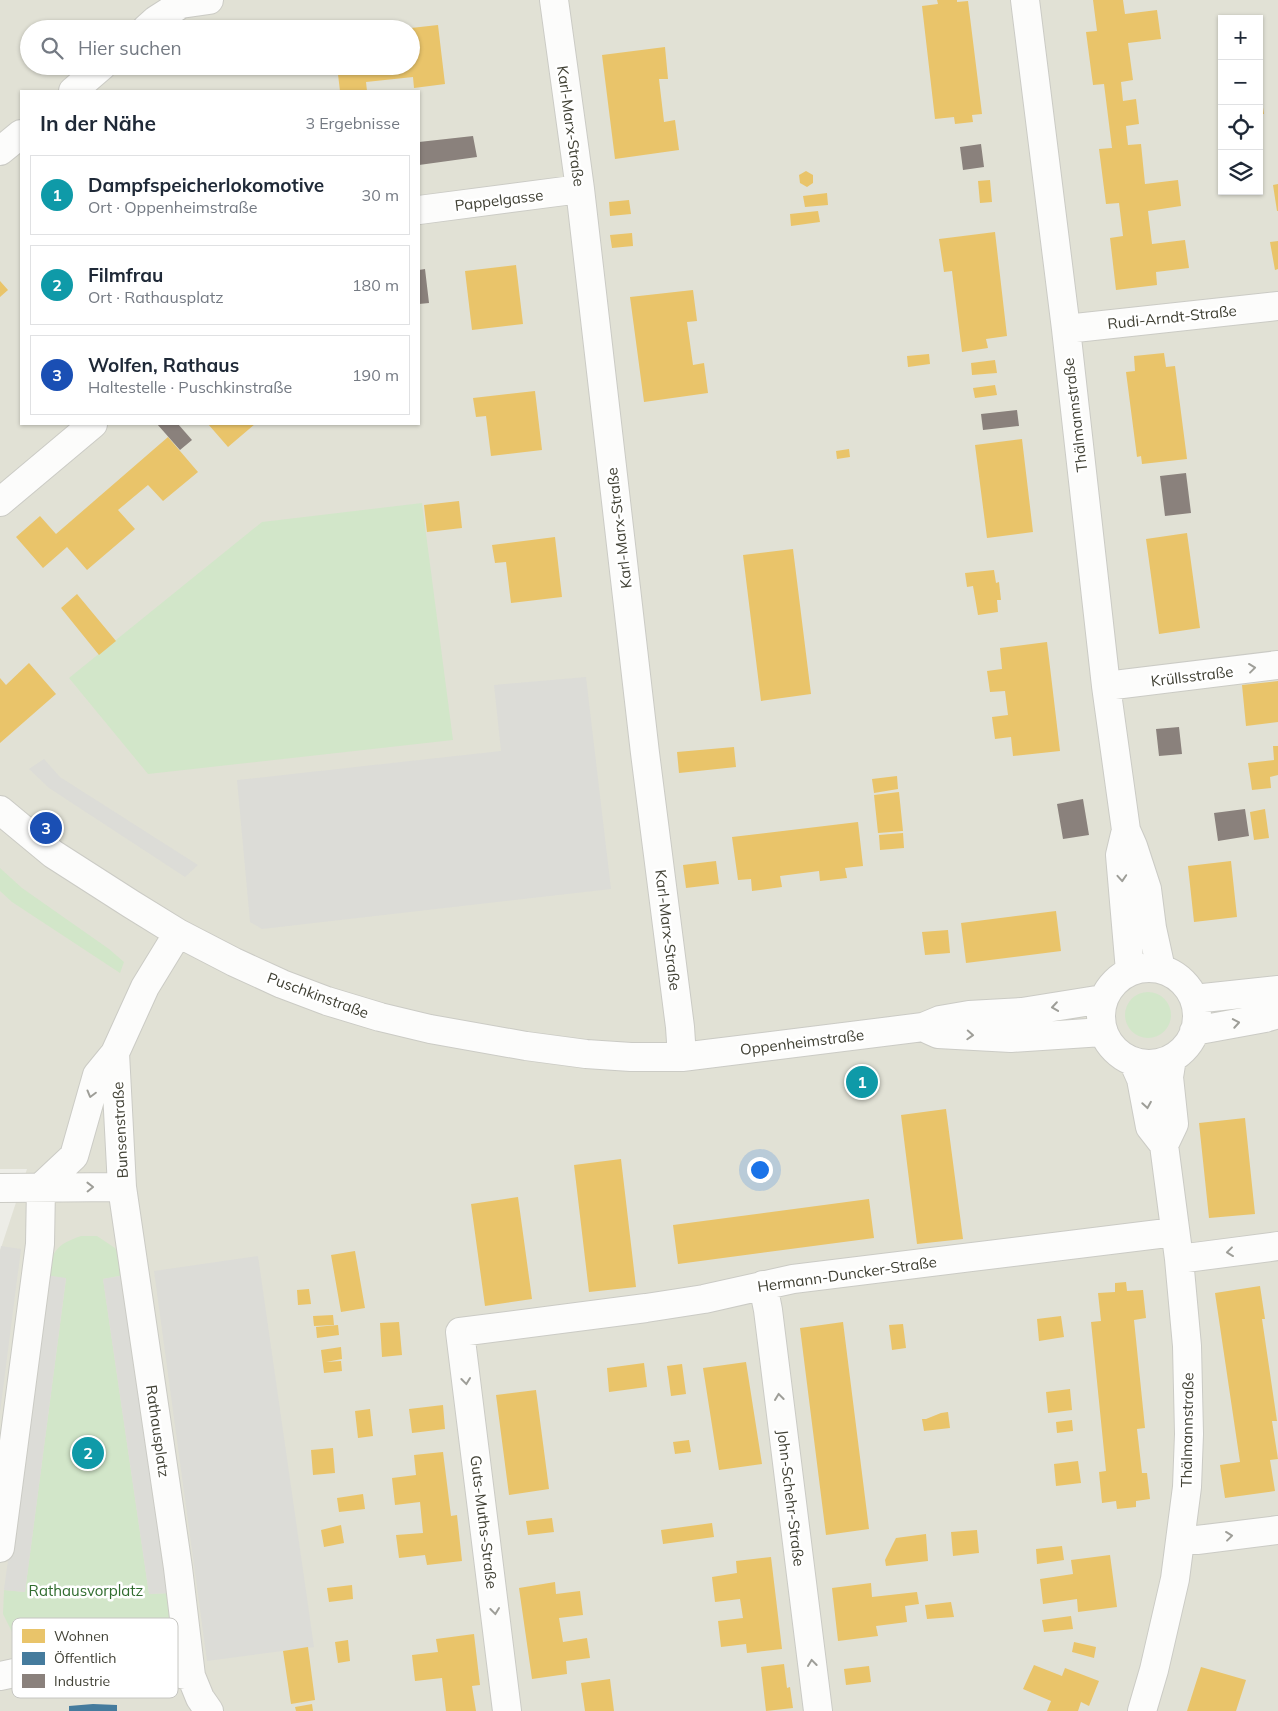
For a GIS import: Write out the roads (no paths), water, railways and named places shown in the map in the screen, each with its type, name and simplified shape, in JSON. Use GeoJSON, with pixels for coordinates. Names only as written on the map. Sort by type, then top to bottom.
{"type":"FeatureCollection","features":[{"type":"Feature","properties":{"kind":"street"},"geometry":{"type":"LineString","coordinates":[[156,20],[181,4],[209,0]]}},
{"type":"Feature","properties":{"kind":"street","name":"Karl-Marx-Straße"},"geometry":{"type":"LineString","coordinates":[[554,0],[580,189],[645,752],[680,1027],[682,1057]]}},
{"type":"Feature","properties":{"kind":"street","name":"Thälmannstraße"},"geometry":{"type":"LineString","coordinates":[[1024,0],[1066,329],[1106,686],[1126,830],[1134,846],[1147,889],[1152,928],[1162,969]]}},
{"type":"Feature","properties":{"kind":"street"},"geometry":{"type":"LineString","coordinates":[[74,90],[92,75]]}},
{"type":"Feature","properties":{"kind":"street"},"geometry":{"type":"LineString","coordinates":[[0,151],[20,135]]}},
{"type":"Feature","properties":{"kind":"street","name":"Pappelgasse"},"geometry":{"type":"LineString","coordinates":[[420,210],[580,189]]}},
{"type":"Feature","properties":{"kind":"street","name":"Rudi-Arndt-Straße"},"geometry":{"type":"LineString","coordinates":[[1066,329],[1278,306]]}},
{"type":"Feature","properties":{"kind":"street"},"geometry":{"type":"LineString","coordinates":[[0,502],[92,425]]}},
{"type":"Feature","properties":{"kind":"street","name":"Krüllsstraße"},"geometry":{"type":"LineString","coordinates":[[1106,686],[1278,665]]}},
{"type":"Feature","properties":{"kind":"street","name":"Puschkinstraße"},"geometry":{"type":"LineString","coordinates":[[0,810],[53,854],[178,933],[282,984],[327,1001],[397,1021],[449,1033],[535,1048],[631,1057],[682,1057]]}},
{"type":"Feature","properties":{"kind":"street","name":"Thälmannstraße"},"geometry":{"type":"LineString","coordinates":[[1126,830],[1120,855],[1130,971]]}},
{"type":"Feature","properties":{"kind":"street","name":"Bunsenstraße"},"geometry":{"type":"LineString","coordinates":[[41,1188],[74,1156],[96,1075],[115,1053],[145,987],[178,933]]}},
{"type":"Feature","properties":{"kind":"street"},"geometry":{"type":"LineString","coordinates":[[1151,968],[1162,969],[1185,984],[1194,999],[1197,1015],[1194,1031],[1186,1046],[1172,1058],[1160,1063],[1146,1064],[1133,1061],[1115,1050],[1103,1032],[1101,1015],[1103,999],[1118,978],[1130,971],[1151,968]]}},
{"type":"Feature","properties":{"kind":"street"},"geometry":{"type":"LineString","coordinates":[[1194,999],[1278,990]]}},
{"type":"Feature","properties":{"kind":"street","name":"Oppenheimstraße"},"geometry":{"type":"LineString","coordinates":[[682,1057],[923,1027],[940,1020],[969,1015],[1022,1012],[1103,999]]}},
{"type":"Feature","properties":{"kind":"street"},"geometry":{"type":"LineString","coordinates":[[1194,1031],[1278,1014]]}},
{"type":"Feature","properties":{"kind":"street","name":"Oppenheimstraße"},"geometry":{"type":"LineString","coordinates":[[923,1027],[938,1034],[1011,1038],[1103,1032]]}},
{"type":"Feature","properties":{"kind":"street","name":"Bunsenstraße"},"geometry":{"type":"LineString","coordinates":[[0,1188],[122,1187],[115,1053]]}},
{"type":"Feature","properties":{"kind":"street"},"geometry":{"type":"LineString","coordinates":[[1164,1145],[1174,1124],[1169,1077],[1172,1058]]}},
{"type":"Feature","properties":{"kind":"street","name":"Thälmannstraße"},"geometry":{"type":"LineString","coordinates":[[1133,1061],[1141,1079],[1150,1127],[1164,1145],[1179,1259],[1190,1395],[1187,1487],[1181,1538],[1166,1623],[1142,1711]]}},
{"type":"Feature","properties":{"kind":"street","name":"Rathausplatz"},"geometry":{"type":"LineString","coordinates":[[122,1187],[178,1568],[191,1676],[200,1698],[209,1711]]}},
{"type":"Feature","properties":{"kind":"street"},"geometry":{"type":"LineString","coordinates":[[0,1548],[40,1244],[41,1188]]}},
{"type":"Feature","properties":{"kind":"street","name":"Hermann-Duncker-Straße"},"geometry":{"type":"LineString","coordinates":[[460,1332],[656,1307],[704,1299],[802,1278],[1175,1232]]}},
{"type":"Feature","properties":{"kind":"street"},"geometry":{"type":"LineString","coordinates":[[1179,1259],[1278,1246]]}},
{"type":"Feature","properties":{"kind":"street","name":"John-Schehr-Straße"},"geometry":{"type":"LineString","coordinates":[[763,1285],[768,1310],[818,1711]]}},
{"type":"Feature","properties":{"kind":"street","name":"Guts-Muths-Straße"},"geometry":{"type":"LineString","coordinates":[[460,1332],[507,1711]]}},
{"type":"Feature","properties":{"kind":"street"},"geometry":{"type":"LineString","coordinates":[[1181,1538],[1197,1540],[1278,1530]]}},
{"type":"Feature","properties":{"kind":"street"},"geometry":{"type":"LineString","coordinates":[[178,1673],[191,1676]]}},
{"type":"Feature","properties":{"kind":"place","name":"Wolfen, Rathaus"},"geometry":{"type":"Point","coordinates":[46,828]}},
{"type":"Feature","properties":{"kind":"place","name":"Dampfspeicherlokomotive"},"geometry":{"type":"Point","coordinates":[862,1082]}},
{"type":"Feature","properties":{"kind":"place","name":"Filmfrau"},"geometry":{"type":"Point","coordinates":[88,1453]}},
{"type":"Feature","properties":{"kind":"park label","name":"Rathausvorplatz"},"geometry":{"type":"Point","coordinates":[86,1590]}}]}
